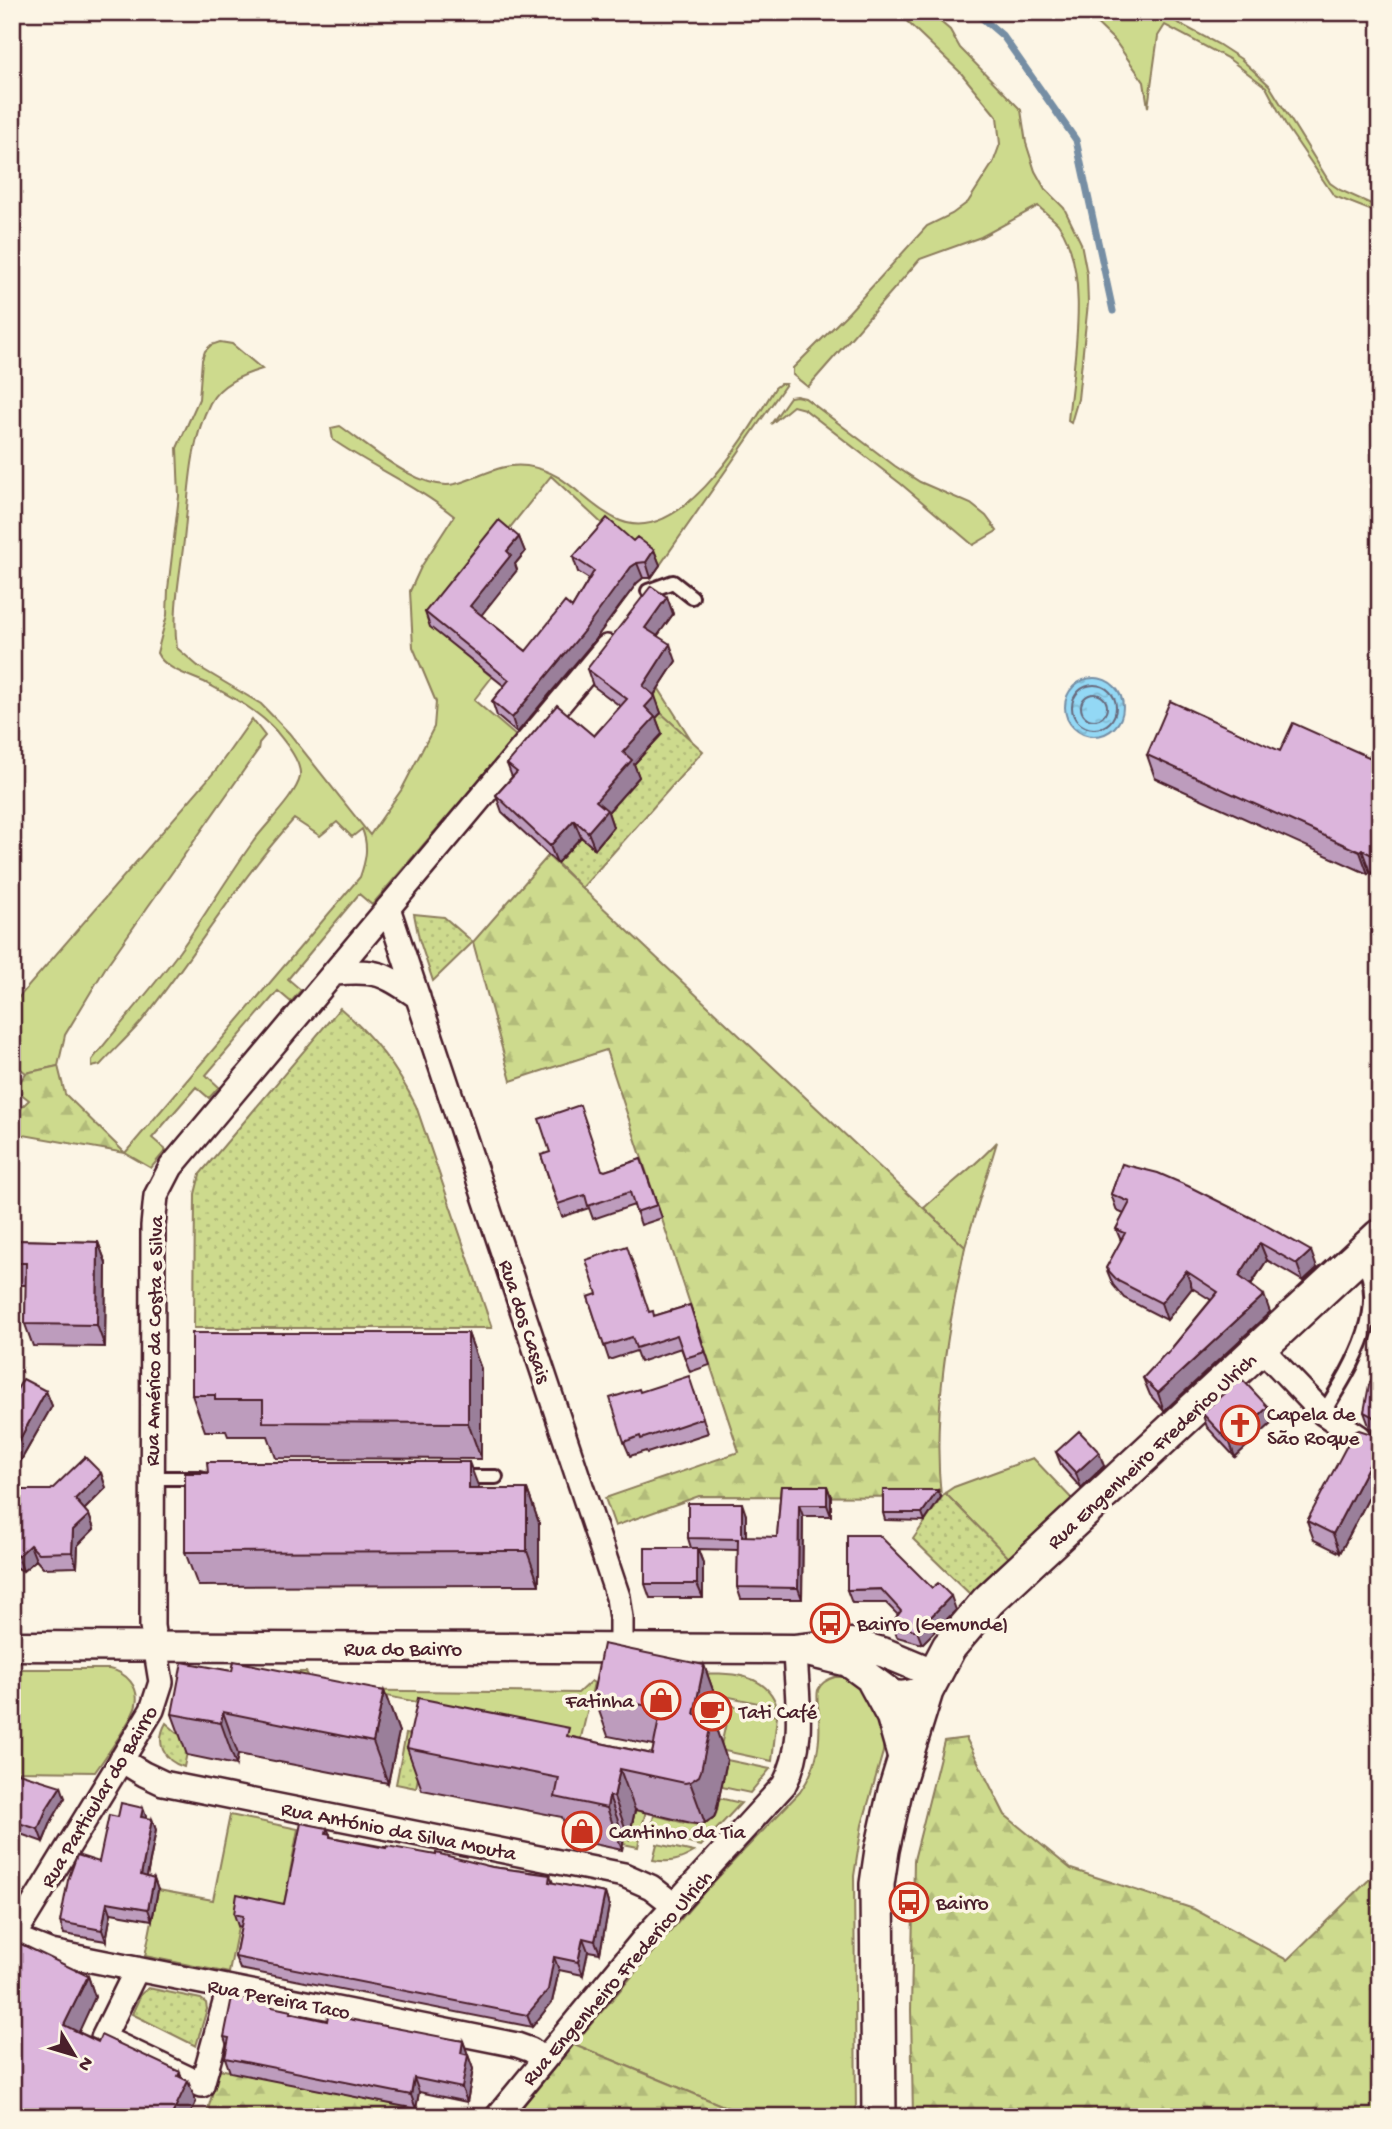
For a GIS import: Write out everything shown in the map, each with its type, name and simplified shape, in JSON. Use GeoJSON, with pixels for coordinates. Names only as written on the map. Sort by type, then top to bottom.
{"type":"FeatureCollection","features":[{"type":"Feature","properties":{"kind":"main road","name":"Rua Engenheiro Frederico Ulrich"},"geometry":{"type":"LineString","coordinates":[[879,2117],[877,1884],[889,1817],[904,1763],[930,1682],[949,1647],[988,1601],[1370,1246]]}},
{"type":"Feature","properties":{"kind":"street"},"geometry":{"type":"LineString","coordinates":[[632,612],[648,591]]}},
{"type":"Feature","properties":{"kind":"street"},"geometry":{"type":"LineString","coordinates":[[388,908],[617,634]]}},
{"type":"Feature","properties":{"kind":"street","name":"Rua Américo da Costa e Silva"},"geometry":{"type":"LineString","coordinates":[[155,1647],[152,1626],[151,1283],[156,1196],[171,1167],[388,908]]}},
{"type":"Feature","properties":{"kind":"street","name":"Rua dos Casais"},"geometry":{"type":"LineString","coordinates":[[388,908],[618,1597],[621,1649]]}},
{"type":"Feature","properties":{"kind":"street"},"geometry":{"type":"LineString","coordinates":[[336,972],[363,970],[388,977],[418,997]]}},
{"type":"Feature","properties":{"kind":"street"},"geometry":{"type":"LineString","coordinates":[[1261,1348],[1324,1413],[1364,1439]]}},
{"type":"Feature","properties":{"kind":"street","name":"Rua do Bairro"},"geometry":{"type":"LineString","coordinates":[[12,1646],[794,1649],[851,1643],[865,1645],[930,1682]]}},
{"type":"Feature","properties":{"kind":"street","name":"Rua Particular do Bairro"},"geometry":{"type":"LineString","coordinates":[[13,1938],[158,1697],[161,1682],[155,1647]]}},
{"type":"Feature","properties":{"kind":"street","name":"Rua do Bairro"},"geometry":{"type":"LineString","coordinates":[[794,1649],[848,1662],[893,1695],[903,1696],[930,1682]]}},
{"type":"Feature","properties":{"kind":"street","name":"Rua Engenheiro Frederico Ulrich"},"geometry":{"type":"LineString","coordinates":[[497,2117],[674,1905],[770,1802],[792,1771],[797,1755],[800,1720],[794,1649]]}},
{"type":"Feature","properties":{"kind":"street"},"geometry":{"type":"LineString","coordinates":[[868,1676],[891,1717],[904,1763]]}},
{"type":"Feature","properties":{"kind":"street","name":"Rua António da Silva Mouta"},"geometry":{"type":"LineString","coordinates":[[121,1760],[163,1783],[624,1875],[651,1887],[674,1905]]}},
{"type":"Feature","properties":{"kind":"street","name":"Rua Pereira Taco"},"geometry":{"type":"LineString","coordinates":[[13,1938],[39,1949],[517,2045],[531,2050],[544,2060]]}},
{"type":"Feature","properties":{"kind":"street"},"geometry":{"type":"LineString","coordinates":[[137,1969],[103,2038],[202,2085],[229,1988]]}},
{"type":"Feature","properties":{"kind":"lane"},"geometry":{"type":"LineString","coordinates":[[648,591],[673,583],[692,597]]}},
{"type":"Feature","properties":{"kind":"lane"},"geometry":{"type":"LineString","coordinates":[[1324,1413],[1373,1328],[1378,1302],[1377,1281],[1370,1267],[1370,1246]]}},
{"type":"Feature","properties":{"kind":"lane"},"geometry":{"type":"LineString","coordinates":[[441,1477],[496,1477]]}},
{"type":"Feature","properties":{"kind":"lane"},"geometry":{"type":"LineString","coordinates":[[152,1478],[208,1478]]}},
{"type":"Feature","properties":{"kind":"green space"},"geometry":{"type":"Polygon","coordinates":[[[897,12],[929,12],[950,30],[960,48],[1021,110],[1026,143],[1035,171],[1045,189],[1064,208],[1081,243],[1087,274],[1088,303],[1078,399],[1071,423],[1068,421],[1078,320],[1075,267],[1058,224],[1038,206],[981,237],[920,259],[808,387],[793,375],[793,368],[849,312],[927,226],[952,214],[968,202],[993,163],[1000,144],[997,117],[961,73],[897,12]]]}},
{"type":"Feature","properties":{"kind":"green space"},"geometry":{"type":"Polygon","coordinates":[[[1085,12],[1158,12],[1241,59],[1269,85],[1330,183],[1380,208],[1380,214],[1334,196],[1287,127],[1266,87],[1229,59],[1165,25],[1158,36],[1148,107],[1144,82],[1115,41],[1085,12]]]}},
{"type":"Feature","properties":{"kind":"green space"},"geometry":{"type":"Polygon","coordinates":[[[220,342],[232,344],[262,369],[226,385],[214,396],[203,419],[191,470],[177,594],[177,648],[199,667],[261,704],[289,733],[370,835],[402,789],[434,727],[436,702],[413,647],[410,591],[421,567],[454,516],[425,495],[333,440],[331,428],[340,426],[395,466],[441,485],[455,484],[508,466],[541,469],[564,481],[616,519],[640,524],[664,518],[687,503],[709,482],[748,432],[775,388],[786,384],[660,565],[612,533],[551,476],[431,627],[492,677],[474,700],[516,736],[372,905],[359,894],[288,979],[301,990],[291,1002],[278,991],[206,1075],[219,1087],[209,1098],[196,1087],[152,1138],[166,1150],[151,1168],[125,1153],[360,877],[366,853],[362,829],[352,837],[337,822],[320,836],[294,819],[254,868],[141,1022],[100,1065],[92,1067],[92,1060],[179,952],[253,842],[293,793],[300,777],[292,752],[261,716],[225,693],[172,668],[160,659],[157,653],[167,615],[179,496],[177,448],[199,399],[205,351],[220,342]]]}},
{"type":"Feature","properties":{"kind":"green space"},"geometry":{"type":"Polygon","coordinates":[[[790,397],[805,398],[920,482],[971,504],[986,516],[997,531],[973,545],[901,484],[804,409],[793,406],[771,424],[790,397]]]}},
{"type":"Feature","properties":{"kind":"green space"},"geometry":{"type":"Polygon","coordinates":[[[659,689],[692,741],[649,703],[659,689]]]}},
{"type":"Feature","properties":{"kind":"green space"},"geometry":{"type":"Polygon","coordinates":[[[661,713],[703,751],[582,888],[557,863],[581,837],[595,849],[592,809],[661,735],[651,724],[661,713]]]}},
{"type":"Feature","properties":{"kind":"green space"},"geometry":{"type":"Polygon","coordinates":[[[252,719],[265,736],[259,743],[258,750],[107,965],[65,1035],[58,1066],[26,1073],[12,1062],[12,1005],[216,770],[252,719]]]}},
{"type":"Feature","properties":{"kind":"green space"},"geometry":{"type":"Polygon","coordinates":[[[548,856],[965,1247],[943,1371],[939,1434],[941,1497],[699,1496],[615,1526],[605,1498],[739,1452],[606,1050],[511,1081],[473,942],[548,856]]]}},
{"type":"Feature","properties":{"kind":"green space"},"geometry":{"type":"Polygon","coordinates":[[[414,914],[444,917],[473,942],[433,981],[419,939],[414,914]]]}},
{"type":"Feature","properties":{"kind":"green space"},"geometry":{"type":"Polygon","coordinates":[[[340,1008],[383,1053],[416,1106],[492,1328],[194,1328],[195,1194],[200,1174],[340,1008]]]}},
{"type":"Feature","properties":{"kind":"green space"},"geometry":{"type":"Polygon","coordinates":[[[58,1066],[65,1094],[125,1153],[12,1133],[12,1100],[21,1108],[29,1100],[15,1089],[26,1073],[58,1066]]]}},
{"type":"Feature","properties":{"kind":"green space"},"geometry":{"type":"Polygon","coordinates":[[[997,1142],[965,1247],[924,1208],[997,1142]]]}},
{"type":"Feature","properties":{"kind":"green space"},"geometry":{"type":"Polygon","coordinates":[[[1033,1458],[1074,1501],[1011,1560],[945,1493],[954,1487],[1033,1458]]]}},
{"type":"Feature","properties":{"kind":"green space"},"geometry":{"type":"Polygon","coordinates":[[[945,1493],[1011,1560],[973,1597],[913,1539],[945,1493]]]}},
{"type":"Feature","properties":{"kind":"green space"},"geometry":{"type":"Polygon","coordinates":[[[16,1669],[109,1669],[121,1673],[134,1686],[137,1698],[134,1711],[95,1772],[16,1771],[16,1669]]]}},
{"type":"Feature","properties":{"kind":"green space"},"geometry":{"type":"Polygon","coordinates":[[[270,1672],[306,1672],[318,1690],[578,1693],[591,1681],[594,1683],[578,1750],[562,1747],[564,1731],[377,1694],[367,1708],[267,1688],[270,1672]]]}},
{"type":"Feature","properties":{"kind":"green space"},"geometry":{"type":"Polygon","coordinates":[[[674,1674],[719,1674],[748,1678],[771,1693],[777,1707],[673,1685],[674,1674]]]}},
{"type":"Feature","properties":{"kind":"green space"},"geometry":{"type":"Polygon","coordinates":[[[845,1677],[859,1686],[876,1712],[884,1739],[883,1752],[862,1825],[854,1876],[856,2117],[750,2117],[574,2044],[705,1891],[800,1792],[814,1766],[818,1747],[818,1690],[825,1681],[845,1677]]]}},
{"type":"Feature","properties":{"kind":"green space"},"geometry":{"type":"Polygon","coordinates":[[[730,1705],[777,1716],[772,1761],[720,1750],[730,1705]]]}},
{"type":"Feature","properties":{"kind":"green space"},"geometry":{"type":"Polygon","coordinates":[[[166,1723],[181,1736],[190,1738],[184,1767],[171,1760],[163,1750],[161,1737],[166,1723]]]}},
{"type":"Feature","properties":{"kind":"green space"},"geometry":{"type":"Polygon","coordinates":[[[406,1734],[426,1737],[416,1788],[396,1784],[406,1734]]]}},
{"type":"Feature","properties":{"kind":"green space"},"geometry":{"type":"Polygon","coordinates":[[[966,1738],[1005,1815],[1071,1869],[1194,1909],[1287,1960],[1380,1869],[1380,2117],[913,2117],[911,2010],[914,1860],[944,1741],[966,1738]]]}},
{"type":"Feature","properties":{"kind":"green space"},"geometry":{"type":"Polygon","coordinates":[[[727,1760],[770,1769],[750,1793],[722,1787],[727,1760]]]}},
{"type":"Feature","properties":{"kind":"green space"},"geometry":{"type":"Polygon","coordinates":[[[649,1796],[638,1847],[623,1844],[624,1837],[629,1838],[637,1801],[649,1796]]]}},
{"type":"Feature","properties":{"kind":"green space"},"geometry":{"type":"Polygon","coordinates":[[[719,1798],[741,1803],[701,1846],[650,1834],[654,1815],[696,1824],[710,1821],[716,1814],[719,1798]]]}},
{"type":"Feature","properties":{"kind":"green space"},"geometry":{"type":"Polygon","coordinates":[[[230,1815],[298,1829],[282,1915],[242,1907],[229,1973],[145,1956],[158,1890],[213,1900],[230,1815]]]}},
{"type":"Feature","properties":{"kind":"green space"},"geometry":{"type":"Polygon","coordinates":[[[657,1844],[694,1852],[674,1860],[653,1860],[657,1844]]]}},
{"type":"Feature","properties":{"kind":"green space"},"geometry":{"type":"Polygon","coordinates":[[[148,1988],[201,1999],[206,2003],[207,2009],[196,2046],[132,2014],[141,1994],[148,1988]]]}},
{"type":"Feature","properties":{"kind":"green space"},"geometry":{"type":"Polygon","coordinates":[[[574,2044],[750,2117],[514,2117],[574,2044]]]}},
{"type":"Feature","properties":{"kind":"green space"},"geometry":{"type":"Polygon","coordinates":[[[219,2069],[456,2117],[206,2117],[219,2069]]]}},
{"type":"Feature","properties":{"kind":"water"},"geometry":{"type":"Polygon","coordinates":[[[1094,678],[1110,683],[1118,691],[1123,707],[1118,723],[1110,731],[1094,736],[1078,731],[1070,723],[1065,707],[1070,691],[1078,683],[1094,678]]]}},
{"type":"Feature","properties":{"kind":"building"},"geometry":{"type":"Polygon","coordinates":[[[607,518],[633,541],[637,537],[654,550],[646,562],[631,567],[584,631],[512,718],[492,701],[509,680],[425,612],[499,520],[519,537],[507,551],[511,555],[470,606],[526,651],[565,602],[572,608],[594,571],[573,557],[607,518]]]}},
{"type":"Feature","properties":{"kind":"building"},"geometry":{"type":"Polygon","coordinates":[[[651,586],[667,597],[645,628],[670,644],[643,686],[655,696],[645,707],[655,717],[623,752],[632,760],[596,801],[607,810],[588,832],[574,820],[550,846],[496,795],[517,772],[507,764],[557,705],[594,736],[627,699],[587,669],[651,586]]]}},
{"type":"Feature","properties":{"kind":"building"},"geometry":{"type":"Polygon","coordinates":[[[1170,701],[1280,751],[1293,723],[1380,762],[1380,848],[1376,857],[1147,755],[1170,701]]]}},
{"type":"Feature","properties":{"kind":"building"},"geometry":{"type":"Polygon","coordinates":[[[580,1105],[602,1170],[641,1159],[657,1205],[636,1212],[630,1192],[588,1206],[585,1195],[558,1204],[541,1155],[550,1152],[539,1119],[580,1105]]]}},
{"type":"Feature","properties":{"kind":"building"},"geometry":{"type":"Polygon","coordinates":[[[1122,1164],[1158,1173],[1188,1186],[1311,1251],[1297,1264],[1260,1243],[1239,1276],[1264,1295],[1158,1393],[1143,1378],[1167,1354],[1218,1292],[1186,1271],[1161,1303],[1118,1281],[1106,1268],[1125,1233],[1116,1229],[1130,1202],[1111,1194],[1122,1164]]]}},
{"type":"Feature","properties":{"kind":"building"},"geometry":{"type":"Polygon","coordinates":[[[12,1240],[98,1242],[97,1325],[25,1324],[26,1263],[12,1263],[12,1240]]]}},
{"type":"Feature","properties":{"kind":"building"},"geometry":{"type":"Polygon","coordinates":[[[627,1246],[649,1312],[653,1311],[654,1316],[690,1305],[705,1352],[685,1358],[677,1335],[636,1348],[632,1337],[604,1346],[588,1297],[597,1294],[586,1260],[627,1246]]]}},
{"type":"Feature","properties":{"kind":"building"},"geometry":{"type":"Polygon","coordinates":[[[192,1333],[468,1333],[468,1423],[263,1422],[263,1400],[215,1400],[215,1395],[192,1395],[192,1333]]]}},
{"type":"Feature","properties":{"kind":"building"},"geometry":{"type":"Polygon","coordinates":[[[1380,1362],[1380,1422],[1364,1412],[1369,1385],[1380,1362]]]}},
{"type":"Feature","properties":{"kind":"building"},"geometry":{"type":"Polygon","coordinates":[[[689,1376],[703,1418],[624,1442],[610,1398],[639,1389],[640,1392],[689,1376]]]}},
{"type":"Feature","properties":{"kind":"building"},"geometry":{"type":"Polygon","coordinates":[[[1241,1378],[1268,1407],[1230,1443],[1202,1413],[1241,1378]]]}},
{"type":"Feature","properties":{"kind":"building"},"geometry":{"type":"Polygon","coordinates":[[[23,1379],[46,1391],[15,1448],[12,1446],[12,1398],[23,1379]]]}},
{"type":"Feature","properties":{"kind":"building"},"geometry":{"type":"Polygon","coordinates":[[[1359,1430],[1374,1435],[1380,1431],[1380,1444],[1333,1534],[1307,1521],[1354,1432],[1359,1430]]]}},
{"type":"Feature","properties":{"kind":"building"},"geometry":{"type":"Polygon","coordinates":[[[1079,1431],[1099,1452],[1076,1473],[1056,1452],[1079,1431]]]}},
{"type":"Feature","properties":{"kind":"building"},"geometry":{"type":"Polygon","coordinates":[[[85,1457],[101,1473],[75,1499],[89,1515],[73,1530],[72,1552],[38,1553],[30,1545],[18,1556],[12,1553],[12,1490],[51,1490],[85,1457]]]}},
{"type":"Feature","properties":{"kind":"building"},"geometry":{"type":"Polygon","coordinates":[[[207,1462],[469,1462],[469,1489],[527,1489],[527,1551],[185,1552],[185,1473],[208,1473],[207,1462]]]}},
{"type":"Feature","properties":{"kind":"building"},"geometry":{"type":"Polygon","coordinates":[[[781,1486],[827,1486],[827,1505],[799,1505],[798,1588],[737,1587],[738,1539],[688,1538],[688,1503],[742,1503],[742,1536],[777,1537],[781,1486]]]}},
{"type":"Feature","properties":{"kind":"building"},"geometry":{"type":"Polygon","coordinates":[[[883,1490],[938,1490],[922,1513],[883,1513],[883,1490]]]}},
{"type":"Feature","properties":{"kind":"building"},"geometry":{"type":"Polygon","coordinates":[[[847,1535],[879,1535],[932,1588],[938,1583],[951,1596],[917,1631],[892,1623],[901,1611],[881,1589],[847,1590],[847,1535]]]}},
{"type":"Feature","properties":{"kind":"building"},"geometry":{"type":"Polygon","coordinates":[[[645,1548],[697,1548],[697,1584],[645,1584],[645,1548]]]}},
{"type":"Feature","properties":{"kind":"building"},"geometry":{"type":"Polygon","coordinates":[[[603,1644],[704,1665],[694,1714],[712,1719],[699,1776],[685,1783],[620,1769],[614,1797],[609,1796],[607,1808],[555,1797],[559,1778],[407,1748],[418,1698],[569,1728],[567,1736],[652,1754],[661,1709],[593,1694],[603,1644]]]}},
{"type":"Feature","properties":{"kind":"building"},"geometry":{"type":"Polygon","coordinates":[[[234,1661],[384,1691],[373,1742],[223,1712],[221,1723],[172,1714],[182,1662],[232,1671],[234,1661]]]}},
{"type":"Feature","properties":{"kind":"building"},"geometry":{"type":"Polygon","coordinates":[[[12,1771],[61,1786],[38,1829],[12,1821],[12,1771]]]}},
{"type":"Feature","properties":{"kind":"building"},"geometry":{"type":"Polygon","coordinates":[[[121,1803],[143,1808],[141,1817],[152,1819],[141,1875],[154,1879],[148,1909],[107,1902],[102,1930],[60,1922],[68,1880],[77,1855],[99,1862],[109,1815],[118,1817],[121,1803]]]}},
{"type":"Feature","properties":{"kind":"building"},"geometry":{"type":"Polygon","coordinates":[[[301,1823],[327,1828],[326,1833],[330,1834],[330,1837],[386,1848],[436,1853],[492,1867],[550,1875],[549,1882],[605,1893],[595,1941],[583,1938],[578,1962],[554,1957],[548,1990],[527,2015],[235,1957],[243,1916],[234,1914],[237,1894],[284,1904],[301,1823]]]}},
{"type":"Feature","properties":{"kind":"building"},"geometry":{"type":"Polygon","coordinates":[[[19,1943],[88,1976],[64,2025],[98,2042],[101,2035],[180,2072],[178,2076],[188,2081],[171,2117],[24,2117],[12,2111],[12,1947],[16,1949],[19,1943]]]}},
{"type":"Feature","properties":{"kind":"building"},"geometry":{"type":"Polygon","coordinates":[[[232,1997],[327,2021],[328,2015],[463,2041],[461,2053],[468,2055],[462,2088],[414,2078],[411,2095],[225,2058],[229,2038],[224,2037],[232,1997]]]}},
{"type":"Feature","properties":{"kind":"waterway"},"geometry":{"type":"LineString","coordinates":[[975,12],[1003,36],[1076,140],[1113,311]]}},
{"type":"Feature","properties":{"kind":"place","name":"Capela de São Roque"},"geometry":{"type":"Point","coordinates":[1240,1425]}},
{"type":"Feature","properties":{"kind":"place","name":"Bairro (Gemunde)"},"geometry":{"type":"Point","coordinates":[830,1623]}},
{"type":"Feature","properties":{"kind":"place","name":"Fatinha"},"geometry":{"type":"Point","coordinates":[661,1700]}},
{"type":"Feature","properties":{"kind":"place","name":"Tati Café"},"geometry":{"type":"Point","coordinates":[712,1711]}},
{"type":"Feature","properties":{"kind":"place","name":"Cantinho da Tia"},"geometry":{"type":"Point","coordinates":[582,1831]}},
{"type":"Feature","properties":{"kind":"place","name":"Bairro"},"geometry":{"type":"Point","coordinates":[909,1902]}}]}
